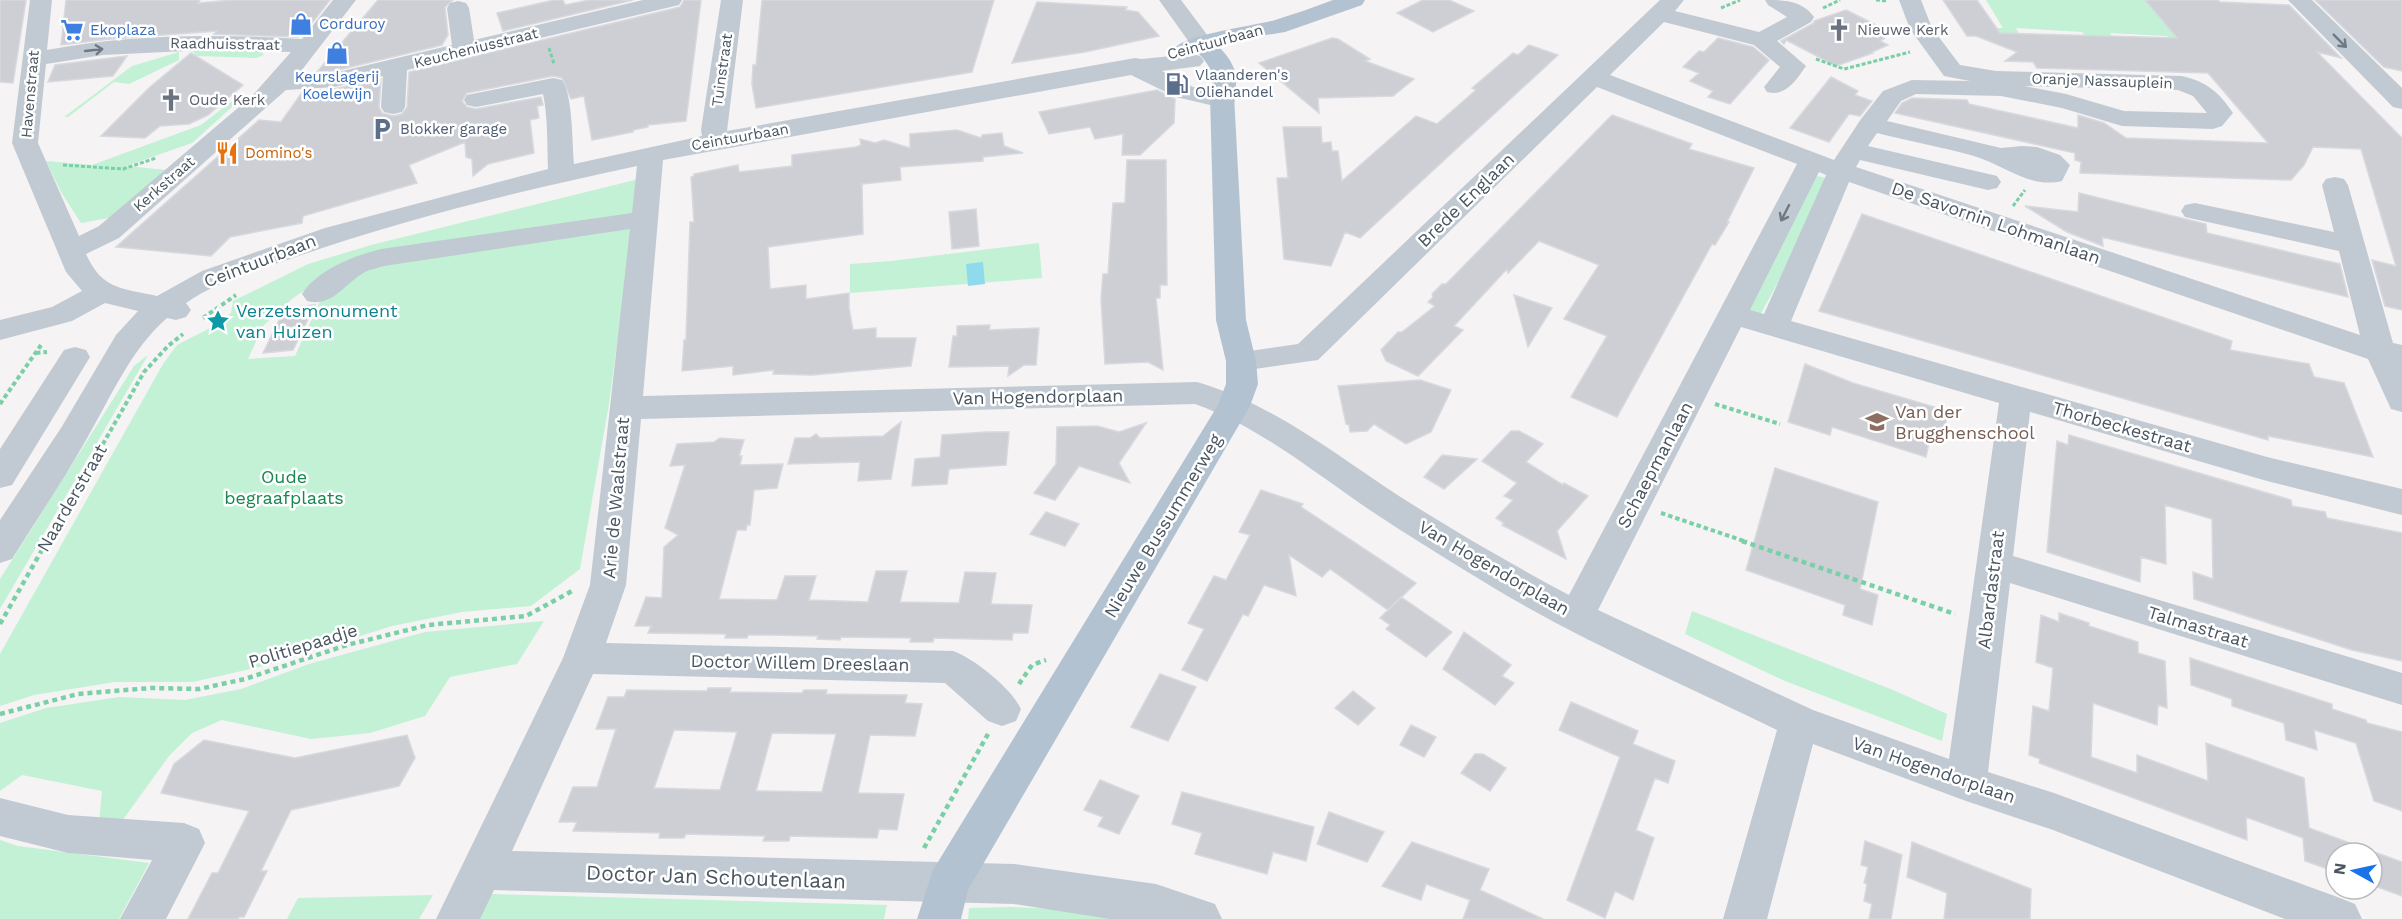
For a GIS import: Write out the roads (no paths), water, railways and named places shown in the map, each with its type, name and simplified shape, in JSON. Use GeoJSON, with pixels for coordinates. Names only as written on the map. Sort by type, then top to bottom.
{"type":"FeatureCollection","features":[{"type":"Feature","properties":{"kind":"main road","name":"Ceintuurbaan"},"geometry":{"type":"LineString","coordinates":[[1198,52],[1268,33],[1277,27],[1354,0]]}},
{"type":"Feature","properties":{"kind":"main road"},"geometry":{"type":"LineString","coordinates":[[1198,52],[1212,78],[1215,97]]}},
{"type":"Feature","properties":{"kind":"main road","name":"Nieuwe Bussummerweg"},"geometry":{"type":"LineString","coordinates":[[944,902],[1234,406],[1242,384],[1240,361],[1231,320],[1215,97]]}},
{"type":"Feature","properties":{"kind":"street","name":"Havenstraat"},"geometry":{"type":"LineString","coordinates":[[41,0],[34,50],[36,59],[19,151],[72,250],[80,272],[101,293]]}},
{"type":"Feature","properties":{"kind":"street","name":"Kerkstraat"},"geometry":{"type":"LineString","coordinates":[[72,250],[109,232],[279,83],[345,0]]}},
{"type":"Feature","properties":{"kind":"street","name":"Keucheniusstraat"},"geometry":{"type":"LineString","coordinates":[[279,83],[334,80],[395,67],[472,78],[544,31],[671,0]]}},
{"type":"Feature","properties":{"kind":"street","name":"Tuinstraat"},"geometry":{"type":"LineString","coordinates":[[716,141],[714,130],[732,0]]}},
{"type":"Feature","properties":{"kind":"street"},"geometry":{"type":"LineString","coordinates":[[1170,0],[1198,52]]}},
{"type":"Feature","properties":{"kind":"street"},"geometry":{"type":"LineString","coordinates":[[1762,40],[1803,17],[1776,0]]}},
{"type":"Feature","properties":{"kind":"street"},"geometry":{"type":"LineString","coordinates":[[1910,0],[1921,29],[1944,71]]}},
{"type":"Feature","properties":{"kind":"street"},"geometry":{"type":"LineString","coordinates":[[2299,0],[2402,102]]}},
{"type":"Feature","properties":{"kind":"street"},"geometry":{"type":"LineString","coordinates":[[1665,7],[1762,40],[1794,66],[1776,87]]}},
{"type":"Feature","properties":{"kind":"street","name":"Brede Englaan"},"geometry":{"type":"LineString","coordinates":[[1240,361],[1307,353],[1665,7]]}},
{"type":"Feature","properties":{"kind":"street"},"geometry":{"type":"LineString","coordinates":[[458,8],[472,78],[553,85],[559,110],[557,119],[562,174]]}},
{"type":"Feature","properties":{"kind":"street","name":"Raadhuisstraat"},"geometry":{"type":"LineString","coordinates":[[36,59],[60,53],[166,43],[308,46]]}},
{"type":"Feature","properties":{"kind":"street","name":"Ceintuurbaan"},"geometry":{"type":"LineString","coordinates":[[188,318],[221,292],[255,273],[365,226],[562,174],[716,141],[1136,69],[1198,52]]}},
{"type":"Feature","properties":{"kind":"street"},"geometry":{"type":"LineString","coordinates":[[393,107],[395,67]]}},
{"type":"Feature","properties":{"kind":"street"},"geometry":{"type":"LineString","coordinates":[[1136,69],[1185,92],[1215,97]]}},
{"type":"Feature","properties":{"kind":"street","name":"Oranje Nassauplein"},"geometry":{"type":"LineString","coordinates":[[1846,160],[1892,96],[1944,71],[1999,83],[2122,118],[2213,121],[2221,113],[2202,91],[2182,83],[1999,83]]}},
{"type":"Feature","properties":{"kind":"street","name":"De Savornin Lohmanlaan"},"geometry":{"type":"LineString","coordinates":[[1594,77],[1812,161],[1846,160],[1998,225],[2391,353]]}},
{"type":"Feature","properties":{"kind":"street"},"geometry":{"type":"LineString","coordinates":[[1870,124],[2000,156],[2023,170],[2044,175]]}},
{"type":"Feature","properties":{"kind":"street","name":"Arie de Waalstraat"},"geometry":{"type":"LineString","coordinates":[[458,919],[582,658],[608,585],[651,154]]}},
{"type":"Feature","properties":{"kind":"street"},"geometry":{"type":"LineString","coordinates":[[1734,315],[1774,326],[1846,160],[1988,182]]}},
{"type":"Feature","properties":{"kind":"street","name":"Schaepmanlaan"},"geometry":{"type":"LineString","coordinates":[[1576,616],[1812,161]]}},
{"type":"Feature","properties":{"kind":"street"},"geometry":{"type":"LineString","coordinates":[[2335,185],[2352,245],[2391,353],[2402,401]]}},
{"type":"Feature","properties":{"kind":"street"},"geometry":{"type":"LineString","coordinates":[[2195,211],[2352,245]]}},
{"type":"Feature","properties":{"kind":"street"},"geometry":{"type":"LineString","coordinates":[[317,294],[355,266],[381,258],[644,219]]}},
{"type":"Feature","properties":{"kind":"street"},"geometry":{"type":"LineString","coordinates":[[0,330],[62,314],[101,293],[188,318]]}},
{"type":"Feature","properties":{"kind":"street","name":"Naarderstraat"},"geometry":{"type":"LineString","coordinates":[[0,549],[16,501],[124,371],[151,344],[188,318]]}},
{"type":"Feature","properties":{"kind":"street","name":"Thorbeckestraat"},"geometry":{"type":"LineString","coordinates":[[1774,326],[2267,469],[2402,502]]}},
{"type":"Feature","properties":{"kind":"street"},"geometry":{"type":"LineString","coordinates":[[0,476],[75,357]]}},
{"type":"Feature","properties":{"kind":"street","name":"Van Hogendorplaan"},"geometry":{"type":"LineString","coordinates":[[624,408],[1197,393],[1234,406],[1277,430],[1399,512],[1503,576],[1576,616],[1799,722],[1966,783],[2054,812],[2340,919]]}},
{"type":"Feature","properties":{"kind":"street","name":"Albardastraat"},"geometry":{"type":"LineString","coordinates":[[1966,783],[2016,397]]}},
{"type":"Feature","properties":{"kind":"street"},"geometry":{"type":"LineString","coordinates":[[23,441],[72,436]]}},
{"type":"Feature","properties":{"kind":"street","name":"Talmastraat"},"geometry":{"type":"LineString","coordinates":[[1995,564],[2402,689]]}},
{"type":"Feature","properties":{"kind":"street","name":"Doctor Willem Dreeslaan"},"geometry":{"type":"LineString","coordinates":[[582,658],[953,667],[1002,710]]}},
{"type":"Feature","properties":{"kind":"street"},"geometry":{"type":"LineString","coordinates":[[1745,919],[1799,722]]}},
{"type":"Feature","properties":{"kind":"street"},"geometry":{"type":"LineString","coordinates":[[0,818],[68,834],[184,843],[142,919]]}},
{"type":"Feature","properties":{"kind":"street","name":"Doctor Jan Schoutenlaan"},"geometry":{"type":"LineString","coordinates":[[483,870],[944,902],[1025,886],[1156,904],[1200,919]]}},
{"type":"Feature","properties":{"kind":"water"},"geometry":{"type":"Polygon","coordinates":[[[983,262],[985,284],[968,286],[966,264],[983,262]]]}},
{"type":"Feature","properties":{"kind":"place","name":"Corduroy"},"geometry":{"type":"Point","coordinates":[301,24]}},
{"type":"Feature","properties":{"kind":"place","name":"Ekoplaza"},"geometry":{"type":"Point","coordinates":[72,30]}},
{"type":"Feature","properties":{"kind":"place","name":"Nieuwe Kerk"},"geometry":{"type":"Point","coordinates":[1839,30]}},
{"type":"Feature","properties":{"kind":"place","name":"Keurslagerij Koelewijn"},"geometry":{"type":"Point","coordinates":[337,53]}},
{"type":"Feature","properties":{"kind":"place","name":"Vlaanderen's Oliehandel"},"geometry":{"type":"Point","coordinates":[1177,84]}},
{"type":"Feature","properties":{"kind":"place","name":"Oude Kerk"},"geometry":{"type":"Point","coordinates":[171,100]}},
{"type":"Feature","properties":{"kind":"place","name":"Blokker garage"},"geometry":{"type":"Point","coordinates":[382,129]}},
{"type":"Feature","properties":{"kind":"place","name":"Domino's"},"geometry":{"type":"Point","coordinates":[227,153]}},
{"type":"Feature","properties":{"kind":"place","name":"Verzetsmonument van Huizen"},"geometry":{"type":"Point","coordinates":[218,321]}},
{"type":"Feature","properties":{"kind":"place","name":"Van der Brugghenschool"},"geometry":{"type":"Point","coordinates":[1877,422]}},
{"type":"Feature","properties":{"kind":"park label","name":"Oude begraafplaats"},"geometry":{"type":"Point","coordinates":[284,487]}}]}
